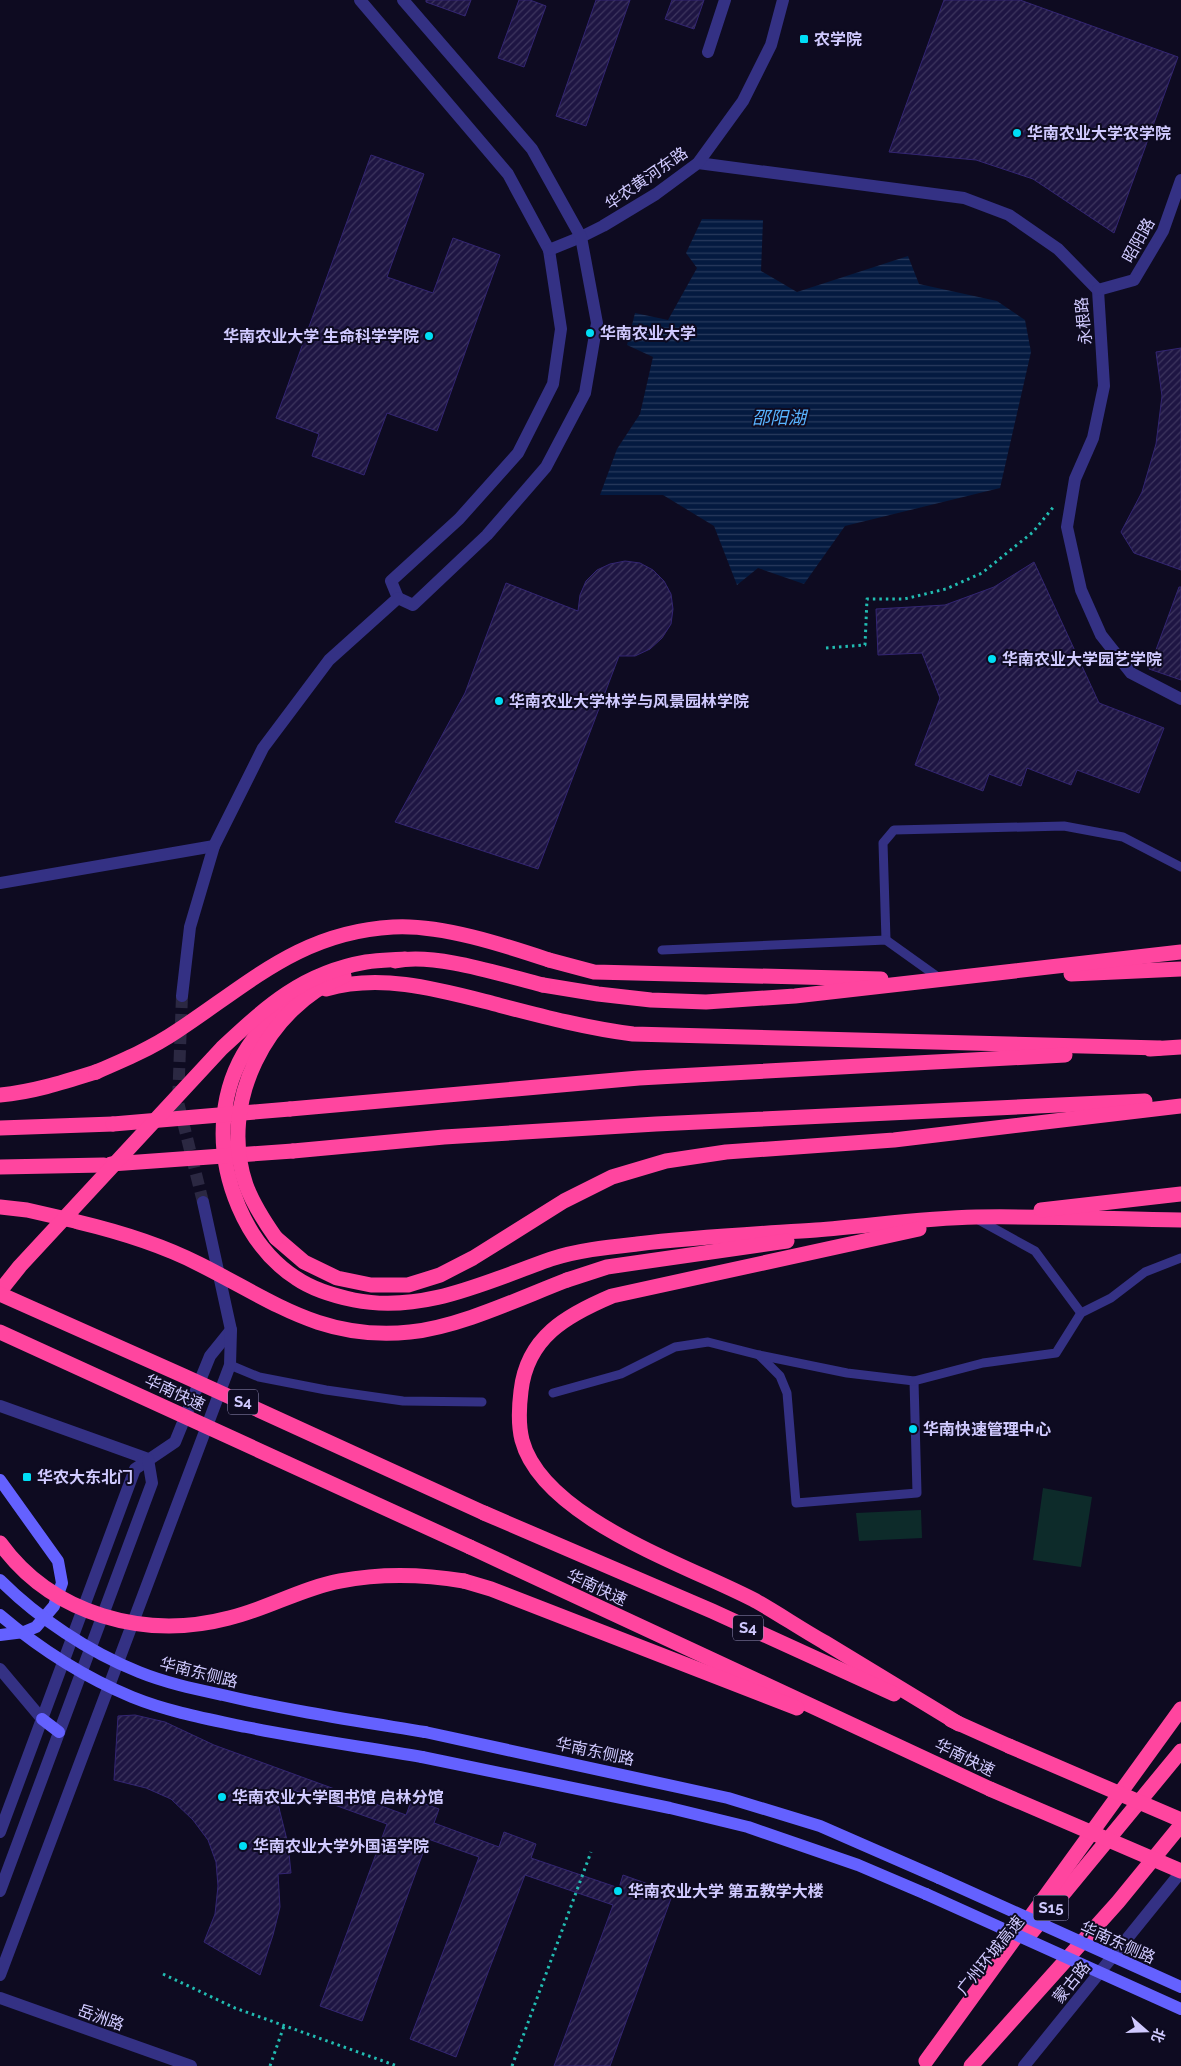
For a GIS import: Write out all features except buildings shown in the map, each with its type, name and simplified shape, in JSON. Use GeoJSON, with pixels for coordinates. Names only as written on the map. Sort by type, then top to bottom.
{"type":"FeatureCollection","features":[{"type":"Feature","properties":{"kind":"highway"},"geometry":{"type":"LineString","coordinates":[[0,1095],[55,1085],[96,1072],[128,1059],[177,1031],[251,979],[290,955],[320,941],[394,927],[433,930],[472,938],[594,972],[942,980],[1181,969]]}},
{"type":"Feature","properties":{"kind":"highway"},"geometry":{"type":"LineString","coordinates":[[0,1293],[20,1266],[110,1168],[222,1048],[253,1019],[283,995],[308,980],[366,962],[405,959],[441,961],[543,985],[598,994],[651,1000],[706,1002],[795,996],[1181,952]]}},
{"type":"Feature","properties":{"kind":"highway"},"geometry":{"type":"LineString","coordinates":[[405,959],[363,969],[330,982],[292,1010],[270,1034],[253,1066],[243,1094],[239,1120],[239,1149],[246,1184],[259,1214],[276,1238],[304,1262],[337,1278],[370,1285],[408,1285],[440,1275],[473,1258],[564,1200],[612,1177],[666,1161],[726,1152],[894,1140],[1181,1106]]}},
{"type":"Feature","properties":{"kind":"highway"},"geometry":{"type":"LineString","coordinates":[[1160,1048],[633,1034],[601,1030],[433,989],[379,982],[345,983],[311,994],[284,1008],[258,1032],[237,1063],[226,1096],[222,1130],[225,1164],[235,1200],[250,1228],[270,1256],[296,1278],[324,1291],[352,1300],[380,1304],[408,1303],[435,1299],[505,1277],[554,1258],[640,1244],[974,1217],[1181,1220]]}},
{"type":"Feature","properties":{"kind":"highway"},"geometry":{"type":"LineString","coordinates":[[0,1128],[113,1124],[639,1078],[946,1062],[1181,1047]]}},
{"type":"Feature","properties":{"kind":"highway"},"geometry":{"type":"LineString","coordinates":[[0,1167],[104,1165],[293,1151],[444,1137],[646,1124],[1181,1099]]}},
{"type":"Feature","properties":{"kind":"highway"},"geometry":{"type":"LineString","coordinates":[[0,1207],[27,1210],[143,1240],[200,1264],[296,1315],[325,1326],[353,1332],[382,1334],[412,1332],[440,1327],[607,1266],[974,1217],[1181,1194]]}},
{"type":"Feature","properties":{"kind":"highway"},"geometry":{"type":"LineString","coordinates":[[959,1724],[756,1602],[619,1536],[585,1514],[555,1490],[533,1464],[522,1440],[518,1410],[522,1381],[534,1352],[556,1326],[578,1310],[612,1296],[974,1217]]}},
{"type":"Feature","properties":{"kind":"highway","name":"华南快速"},"geometry":{"type":"LineString","coordinates":[[0,1293],[484,1513],[703,1608],[959,1724],[1181,1820]]}},
{"type":"Feature","properties":{"kind":"highway","name":"华南快速"},"geometry":{"type":"LineString","coordinates":[[0,1332],[990,1788],[1181,1872]]}},
{"type":"Feature","properties":{"kind":"highway"},"geometry":{"type":"LineString","coordinates":[[0,1543],[29,1576],[59,1597],[88,1612],[123,1622],[156,1626],[192,1626],[230,1618],[338,1581],[375,1576],[421,1576],[464,1581],[491,1589],[944,1766]]}},
{"type":"Feature","properties":{"kind":"highway"},"geometry":{"type":"LineString","coordinates":[[924,2064],[1181,1710]]}},
{"type":"Feature","properties":{"kind":"highway","name":"广州环城高速"},"geometry":{"type":"LineString","coordinates":[[924,2064],[1181,1751]]}},
{"type":"Feature","properties":{"kind":"highway"},"geometry":{"type":"LineString","coordinates":[[971,2066],[1118,1902],[1181,1825]]}},
{"type":"Feature","properties":{"kind":"street"},"geometry":{"type":"LineString","coordinates":[[360,0],[508,174],[548,250],[561,329],[553,384],[518,453],[460,519],[391,582],[398,598],[413,605],[487,535],[546,467],[585,393],[597,323],[582,237],[532,149],[403,0]]}},
{"type":"Feature","properties":{"kind":"street"},"geometry":{"type":"LineString","coordinates":[[708,52],[725,0]]}},
{"type":"Feature","properties":{"kind":"street","name":"华农黄河东路"},"geometry":{"type":"LineString","coordinates":[[548,250],[582,237],[603,226],[656,194],[698,163],[743,101],[771,45],[783,0]]}},
{"type":"Feature","properties":{"kind":"street","name":"永根路"},"geometry":{"type":"LineString","coordinates":[[698,163],[964,198],[1009,215],[1058,249],[1098,290],[1104,386],[1093,438],[1074,479],[1067,527],[1081,590],[1101,635],[1131,673],[1181,699]]}},
{"type":"Feature","properties":{"kind":"street","name":"昭阳路"},"geometry":{"type":"LineString","coordinates":[[1098,290],[1134,280],[1163,232],[1181,180]]}},
{"type":"Feature","properties":{"kind":"street"},"geometry":{"type":"LineString","coordinates":[[182,996],[190,927],[214,846],[263,748],[329,660],[398,598]]}},
{"type":"Feature","properties":{"kind":"street"},"geometry":{"type":"LineString","coordinates":[[0,883],[214,846]]}},
{"type":"Feature","properties":{"kind":"street"},"geometry":{"type":"LineString","coordinates":[[0,1975],[230,1365],[231,1330],[203,1202]]}},
{"type":"Feature","properties":{"kind":"street"},"geometry":{"type":"LineString","coordinates":[[0,1832],[135,1469],[175,1442],[210,1356],[231,1330]]}},
{"type":"Feature","properties":{"kind":"street"},"geometry":{"type":"LineString","coordinates":[[0,1406],[148,1459]]}},
{"type":"Feature","properties":{"kind":"street"},"geometry":{"type":"LineString","coordinates":[[0,1891],[152,1483],[148,1459]]}},
{"type":"Feature","properties":{"kind":"street"},"geometry":{"type":"LineString","coordinates":[[0,1480],[58,1561],[62,1583],[54,1606],[36,1627],[24,1632],[0,1635]]}},
{"type":"Feature","properties":{"kind":"street","name":"华南东侧路"},"geometry":{"type":"LineString","coordinates":[[0,1580],[35,1610],[101,1654],[164,1682],[243,1700],[426,1732],[728,1798],[820,1826],[1181,1987]]}},
{"type":"Feature","properties":{"kind":"street"},"geometry":{"type":"LineString","coordinates":[[0,1615],[27,1638],[60,1660],[100,1682],[178,1713],[278,1733],[422,1757],[670,1808],[748,1827],[858,1865],[1181,2008]]}},
{"type":"Feature","properties":{"kind":"street"},"geometry":{"type":"LineString","coordinates":[[0,1669],[42,1719],[59,1732]]}},
{"type":"Feature","properties":{"kind":"street","name":"蒙古路"},"geometry":{"type":"LineString","coordinates":[[1024,2066],[1181,1872]]}},
{"type":"Feature","properties":{"kind":"street","name":"岳洲路"},"geometry":{"type":"LineString","coordinates":[[0,1998],[191,2066]]}},
{"type":"Feature","properties":{"kind":"lane"},"geometry":{"type":"LineString","coordinates":[[886,940],[883,843],[894,830],[1064,826],[1122,837],[1181,867]]}},
{"type":"Feature","properties":{"kind":"lane"},"geometry":{"type":"LineString","coordinates":[[662,950],[886,940],[942,980]]}},
{"type":"Feature","properties":{"kind":"lane"},"geometry":{"type":"LineString","coordinates":[[974,1217],[1035,1251],[1081,1313]]}},
{"type":"Feature","properties":{"kind":"lane"},"geometry":{"type":"LineString","coordinates":[[553,1394],[621,1374],[674,1348],[708,1342],[759,1355],[847,1373],[914,1381],[982,1363],[1056,1353],[1081,1313],[1111,1298],[1145,1272],[1181,1258]]}},
{"type":"Feature","properties":{"kind":"lane"},"geometry":{"type":"LineString","coordinates":[[759,1355],[780,1376],[786,1393],[796,1503],[917,1493],[914,1381]]}},
{"type":"Feature","properties":{"kind":"lane"},"geometry":{"type":"LineString","coordinates":[[230,1365],[259,1377],[326,1390],[403,1401],[482,1402]]}},
{"type":"Feature","properties":{"kind":"path"},"geometry":{"type":"LineString","coordinates":[[826,648],[865,645],[867,599],[904,599],[946,589],[982,573],[1033,532],[1057,502]]}},
{"type":"Feature","properties":{"kind":"path"},"geometry":{"type":"LineString","coordinates":[[512,2066],[592,1852]]}},
{"type":"Feature","properties":{"kind":"path"},"geometry":{"type":"LineString","coordinates":[[163,1974],[235,2008],[397,2066]]}},
{"type":"Feature","properties":{"kind":"path"},"geometry":{"type":"LineString","coordinates":[[270,2066],[284,2026]]}},
{"type":"Feature","properties":{"kind":"green space"},"geometry":{"type":"Polygon","coordinates":[[[1043,1488],[1092,1497],[1081,1567],[1033,1560],[1043,1488]]]}},
{"type":"Feature","properties":{"kind":"green space"},"geometry":{"type":"Polygon","coordinates":[[[921,1510],[922,1538],[859,1541],[856,1513],[921,1510]]]}},
{"type":"Feature","properties":{"kind":"water","name":"邵阳湖"},"geometry":{"type":"Polygon","coordinates":[[[702,219],[763,220],[761,271],[797,292],[908,256],[919,284],[997,301],[1025,320],[1031,352],[1000,488],[845,526],[804,584],[758,568],[737,585],[714,526],[663,495],[600,495],[617,449],[640,414],[653,357],[627,345],[635,313],[668,320],[697,268],[686,253],[702,219]]]}},
{"type":"Feature","properties":{"kind":"tunnel"},"geometry":{"type":"LineString","coordinates":[[182,996],[178,1102],[203,1202]]}},
{"type":"Feature","properties":{"kind":"place","name":"农学院"},"geometry":{"type":"Point","coordinates":[804,39]}},
{"type":"Feature","properties":{"kind":"place","name":"华南农业大学农学院"},"geometry":{"type":"Point","coordinates":[1017,133]}},
{"type":"Feature","properties":{"kind":"place","name":"华南农业大学"},"geometry":{"type":"Point","coordinates":[590,333]}},
{"type":"Feature","properties":{"kind":"place","name":"华南农业大学 生命科学学院"},"geometry":{"type":"Point","coordinates":[429,336]}},
{"type":"Feature","properties":{"kind":"place","name":"华南农业大学园艺学院"},"geometry":{"type":"Point","coordinates":[992,659]}},
{"type":"Feature","properties":{"kind":"place","name":"华南农业大学林学与风景园林学院"},"geometry":{"type":"Point","coordinates":[499,701]}},
{"type":"Feature","properties":{"kind":"place","name":"华南快速管理中心"},"geometry":{"type":"Point","coordinates":[913,1429]}},
{"type":"Feature","properties":{"kind":"place","name":"华农大东北门"},"geometry":{"type":"Point","coordinates":[27,1477]}},
{"type":"Feature","properties":{"kind":"place","name":"华南农业大学图书馆 启林分馆"},"geometry":{"type":"Point","coordinates":[222,1797]}},
{"type":"Feature","properties":{"kind":"place","name":"华南农业大学外国语学院"},"geometry":{"type":"Point","coordinates":[243,1846]}},
{"type":"Feature","properties":{"kind":"place","name":"华南农业大学 第五教学大楼"},"geometry":{"type":"Point","coordinates":[618,1891]}}]}
